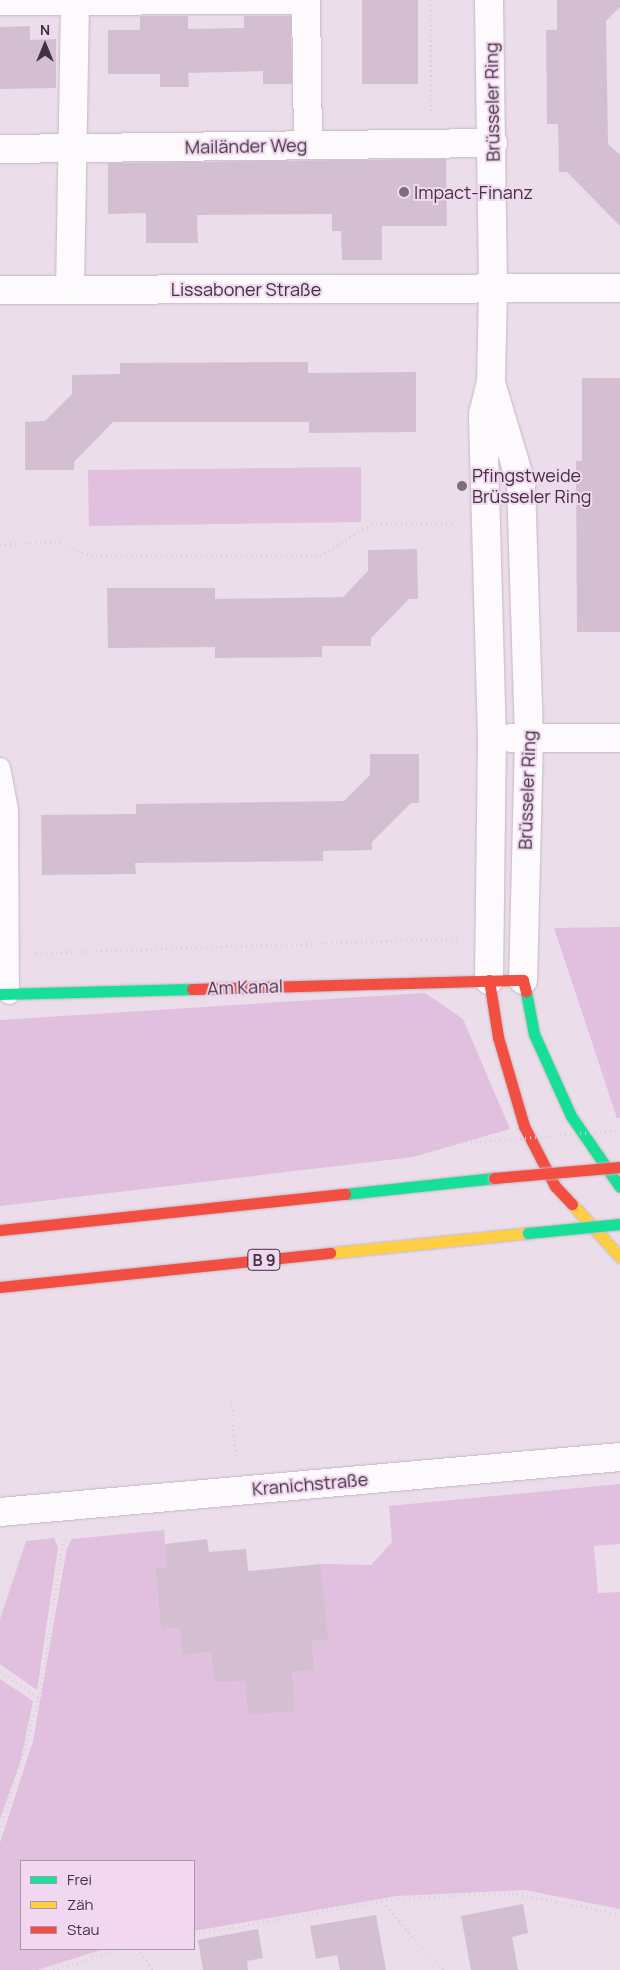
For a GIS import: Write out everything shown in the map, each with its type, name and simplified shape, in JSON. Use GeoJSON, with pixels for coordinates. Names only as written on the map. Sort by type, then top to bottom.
{"type":"FeatureCollection","features":[{"type":"Feature","properties":{"kind":"main road","name":"Brüsseler Ring"},"geometry":{"type":"LineString","coordinates":[[489,980],[498,1037],[524,1126],[555,1186],[620,1257]]}},
{"type":"Feature","properties":{"kind":"main road","name":"Am Kanal"},"geometry":{"type":"LineString","coordinates":[[5,994],[523,980]]}},
{"type":"Feature","properties":{"kind":"main road","name":"Brüsseler Ring"},"geometry":{"type":"LineString","coordinates":[[523,980],[534,1034],[571,1116],[616,1184]]}},
{"type":"Feature","properties":{"kind":"main road"},"geometry":{"type":"LineString","coordinates":[[0,1230],[494,1178],[620,1167]]}},
{"type":"Feature","properties":{"kind":"main road","name":"B 9"},"geometry":{"type":"LineString","coordinates":[[0,1287],[620,1224]]}},
{"type":"Feature","properties":{"kind":"street"},"geometry":{"type":"LineString","coordinates":[[0,1],[306,0],[308,145]]}},
{"type":"Feature","properties":{"kind":"street","name":"Brüsseler Ring"},"geometry":{"type":"LineString","coordinates":[[489,980],[488,937],[492,739],[488,523],[483,414],[490,383],[493,288],[493,143],[490,0]]}},
{"type":"Feature","properties":{"kind":"street"},"geometry":{"type":"LineString","coordinates":[[70,290],[70,149],[75,1]]}},
{"type":"Feature","properties":{"kind":"street","name":"Mailänder Weg"},"geometry":{"type":"LineString","coordinates":[[0,149],[493,143]]}},
{"type":"Feature","properties":{"kind":"street","name":"Lissaboner Straße"},"geometry":{"type":"LineString","coordinates":[[0,290],[620,288]]}},
{"type":"Feature","properties":{"kind":"street","name":"Brüsseler Ring"},"geometry":{"type":"LineString","coordinates":[[490,383],[521,483],[529,738],[523,980]]}},
{"type":"Feature","properties":{"kind":"street"},"geometry":{"type":"LineString","coordinates":[[492,739],[620,738]]}},
{"type":"Feature","properties":{"kind":"street","name":"Kranichstraße"},"geometry":{"type":"LineString","coordinates":[[0,1512],[620,1457]]}},
{"type":"Feature","properties":{"kind":"lane"},"geometry":{"type":"LineString","coordinates":[[0,767],[8,809],[8,954],[5,994]]}},
{"type":"Feature","properties":{"kind":"path"},"geometry":{"type":"LineString","coordinates":[[431,0],[432,144]]}},
{"type":"Feature","properties":{"kind":"path"},"geometry":{"type":"LineString","coordinates":[[0,544],[59,542],[91,556],[320,556],[371,524],[488,523]]}},
{"type":"Feature","properties":{"kind":"path"},"geometry":{"type":"LineString","coordinates":[[8,954],[488,937]]}},
{"type":"Feature","properties":{"kind":"path"},"geometry":{"type":"LineString","coordinates":[[0,1127],[242,1159],[620,1130]]}},
{"type":"Feature","properties":{"kind":"path"},"geometry":{"type":"LineString","coordinates":[[231,1400],[239,1491]]}},
{"type":"Feature","properties":{"kind":"path"},"geometry":{"type":"LineString","coordinates":[[0,1831],[39,1698],[65,1531],[63,1506]]}},
{"type":"Feature","properties":{"kind":"path"},"geometry":{"type":"LineString","coordinates":[[0,1671],[39,1698]]}},
{"type":"Feature","properties":{"kind":"path"},"geometry":{"type":"LineString","coordinates":[[195,1934],[381,1901],[512,1892],[620,1914]]}},
{"type":"Feature","properties":{"kind":"path"},"geometry":{"type":"LineString","coordinates":[[381,1901],[443,1970]]}},
{"type":"Feature","properties":{"kind":"path"},"geometry":{"type":"LineString","coordinates":[[53,1970],[115,1950]]}},
{"type":"Feature","properties":{"kind":"path"},"geometry":{"type":"LineString","coordinates":[[137,1950],[154,1970]]}},
{"type":"Feature","properties":{"kind":"shaded area"},"geometry":{"type":"Polygon","coordinates":[[[361,467],[361,522],[89,526],[88,470],[361,467]]]}},
{"type":"Feature","properties":{"kind":"shaded area"},"geometry":{"type":"Polygon","coordinates":[[[620,927],[620,1118],[617,1118],[554,928],[620,927]]]}},
{"type":"Feature","properties":{"kind":"shaded area"},"geometry":{"type":"Polygon","coordinates":[[[425,993],[463,1019],[510,1129],[413,1157],[0,1206],[0,1020],[425,993]]]}},
{"type":"Feature","properties":{"kind":"shaded area"},"geometry":{"type":"Polygon","coordinates":[[[620,1484],[620,1544],[594,1546],[598,1593],[620,1592],[620,1909],[525,1890],[397,1896],[195,1931],[195,1860],[20,1860],[20,1950],[101,1950],[37,1970],[0,1970],[0,1843],[33,1741],[67,1548],[72,1539],[164,1530],[167,1567],[155,1568],[161,1629],[180,1628],[182,1655],[211,1652],[214,1683],[245,1681],[248,1715],[296,1710],[292,1672],[314,1670],[312,1641],[327,1640],[321,1564],[371,1565],[392,1542],[389,1506],[620,1484]]]}},
{"type":"Feature","properties":{"kind":"shaded area"},"geometry":{"type":"Polygon","coordinates":[[[54,1538],[58,1548],[37,1690],[0,1664],[0,1619],[26,1541],[54,1538]]]}},
{"type":"Feature","properties":{"kind":"shaded area"},"geometry":{"type":"Polygon","coordinates":[[[0,1679],[33,1701],[20,1763],[0,1819],[0,1679]]]}},
{"type":"Feature","properties":{"kind":"building"},"geometry":{"type":"Polygon","coordinates":[[[362,0],[418,0],[418,84],[362,84],[362,0]]]}},
{"type":"Feature","properties":{"kind":"building"},"geometry":{"type":"Polygon","coordinates":[[[557,0],[620,0],[620,7],[606,21],[608,144],[620,155],[620,226],[567,172],[559,172],[558,124],[547,124],[546,30],[557,30],[557,0]]]}},
{"type":"Feature","properties":{"kind":"building"},"geometry":{"type":"Polygon","coordinates":[[[140,16],[188,16],[188,29],[244,28],[244,16],[291,16],[292,84],[263,84],[263,71],[188,73],[189,87],[160,87],[160,74],[108,74],[108,30],[140,30],[140,16]]]}},
{"type":"Feature","properties":{"kind":"building"},"geometry":{"type":"Polygon","coordinates":[[[30,26],[30,40],[56,39],[56,88],[0,89],[0,27],[30,26]]]}},
{"type":"Feature","properties":{"kind":"building"},"geometry":{"type":"Polygon","coordinates":[[[446,159],[447,226],[382,226],[382,260],[342,260],[341,231],[332,231],[332,214],[197,215],[198,243],[146,243],[146,213],[108,214],[108,163],[446,159]]]}},
{"type":"Feature","properties":{"kind":"building"},"geometry":{"type":"Polygon","coordinates":[[[308,362],[308,373],[416,372],[416,432],[309,433],[309,422],[113,422],[74,462],[74,470],[25,470],[25,422],[45,421],[72,394],[72,375],[120,374],[120,363],[308,362]]]}},
{"type":"Feature","properties":{"kind":"building"},"geometry":{"type":"Polygon","coordinates":[[[582,378],[620,378],[620,632],[577,632],[576,461],[582,461],[582,378]]]}},
{"type":"Feature","properties":{"kind":"building"},"geometry":{"type":"Polygon","coordinates":[[[417,549],[418,599],[409,599],[371,638],[371,646],[322,646],[322,657],[215,658],[215,647],[108,648],[107,588],[215,588],[215,599],[343,597],[368,571],[368,550],[417,549]]]}},
{"type":"Feature","properties":{"kind":"building"},"geometry":{"type":"Polygon","coordinates":[[[370,754],[419,754],[419,803],[411,803],[372,842],[372,850],[323,851],[323,861],[135,863],[136,874],[42,875],[41,815],[136,814],[136,804],[344,801],[370,775],[370,754]]]}},
{"type":"Feature","properties":{"kind":"building"},"geometry":{"type":"Polygon","coordinates":[[[207,1539],[209,1552],[246,1549],[248,1571],[321,1564],[328,1640],[312,1641],[314,1670],[292,1672],[296,1711],[248,1715],[245,1681],[214,1683],[211,1652],[182,1655],[180,1628],[161,1629],[155,1568],[167,1567],[165,1544],[207,1539]]]}},
{"type":"Feature","properties":{"kind":"building"},"geometry":{"type":"Polygon","coordinates":[[[523,1904],[528,1933],[512,1937],[518,1970],[471,1970],[461,1916],[523,1904]]]}},
{"type":"Feature","properties":{"kind":"building"},"geometry":{"type":"Polygon","coordinates":[[[376,1915],[386,1970],[340,1970],[337,1955],[316,1959],[310,1926],[376,1915]]]}},
{"type":"Feature","properties":{"kind":"building"},"geometry":{"type":"Polygon","coordinates":[[[258,1929],[263,1958],[247,1961],[248,1970],[203,1970],[198,1940],[258,1929]]]}},
{"type":"Feature","properties":{"kind":"traffic: fast"},"geometry":{"type":"LineString","coordinates":[[0,994],[192,989]]}},
{"type":"Feature","properties":{"kind":"traffic: fast"},"geometry":{"type":"LineString","coordinates":[[526,992],[534,1034],[571,1116],[620,1187]]}},
{"type":"Feature","properties":{"kind":"traffic: fast"},"geometry":{"type":"LineString","coordinates":[[345,1194],[494,1178]]}},
{"type":"Feature","properties":{"kind":"traffic: fast"},"geometry":{"type":"LineString","coordinates":[[528,1233],[620,1224]]}},
{"type":"Feature","properties":{"kind":"traffic: slow"},"geometry":{"type":"LineString","coordinates":[[572,1204],[620,1257]]}},
{"type":"Feature","properties":{"kind":"traffic: slow"},"geometry":{"type":"LineString","coordinates":[[330,1253],[528,1233]]}},
{"type":"Feature","properties":{"kind":"traffic: jam"},"geometry":{"type":"LineString","coordinates":[[489,980],[498,1037],[524,1126],[555,1186],[572,1204]]}},
{"type":"Feature","properties":{"kind":"traffic: jam"},"geometry":{"type":"LineString","coordinates":[[192,989],[523,980],[526,992]]}},
{"type":"Feature","properties":{"kind":"traffic: jam"},"geometry":{"type":"LineString","coordinates":[[494,1178],[620,1167]]}},
{"type":"Feature","properties":{"kind":"traffic: jam"},"geometry":{"type":"LineString","coordinates":[[0,1230],[345,1194]]}},
{"type":"Feature","properties":{"kind":"traffic: jam"},"geometry":{"type":"LineString","coordinates":[[0,1287],[330,1253]]}},
{"type":"Feature","properties":{"kind":"place","name":"Impact-Finanz"},"geometry":{"type":"Point","coordinates":[404,192]}},
{"type":"Feature","properties":{"kind":"place","name":"Pfingstweide Brüsseler Ring"},"geometry":{"type":"Point","coordinates":[462,486]}}]}
